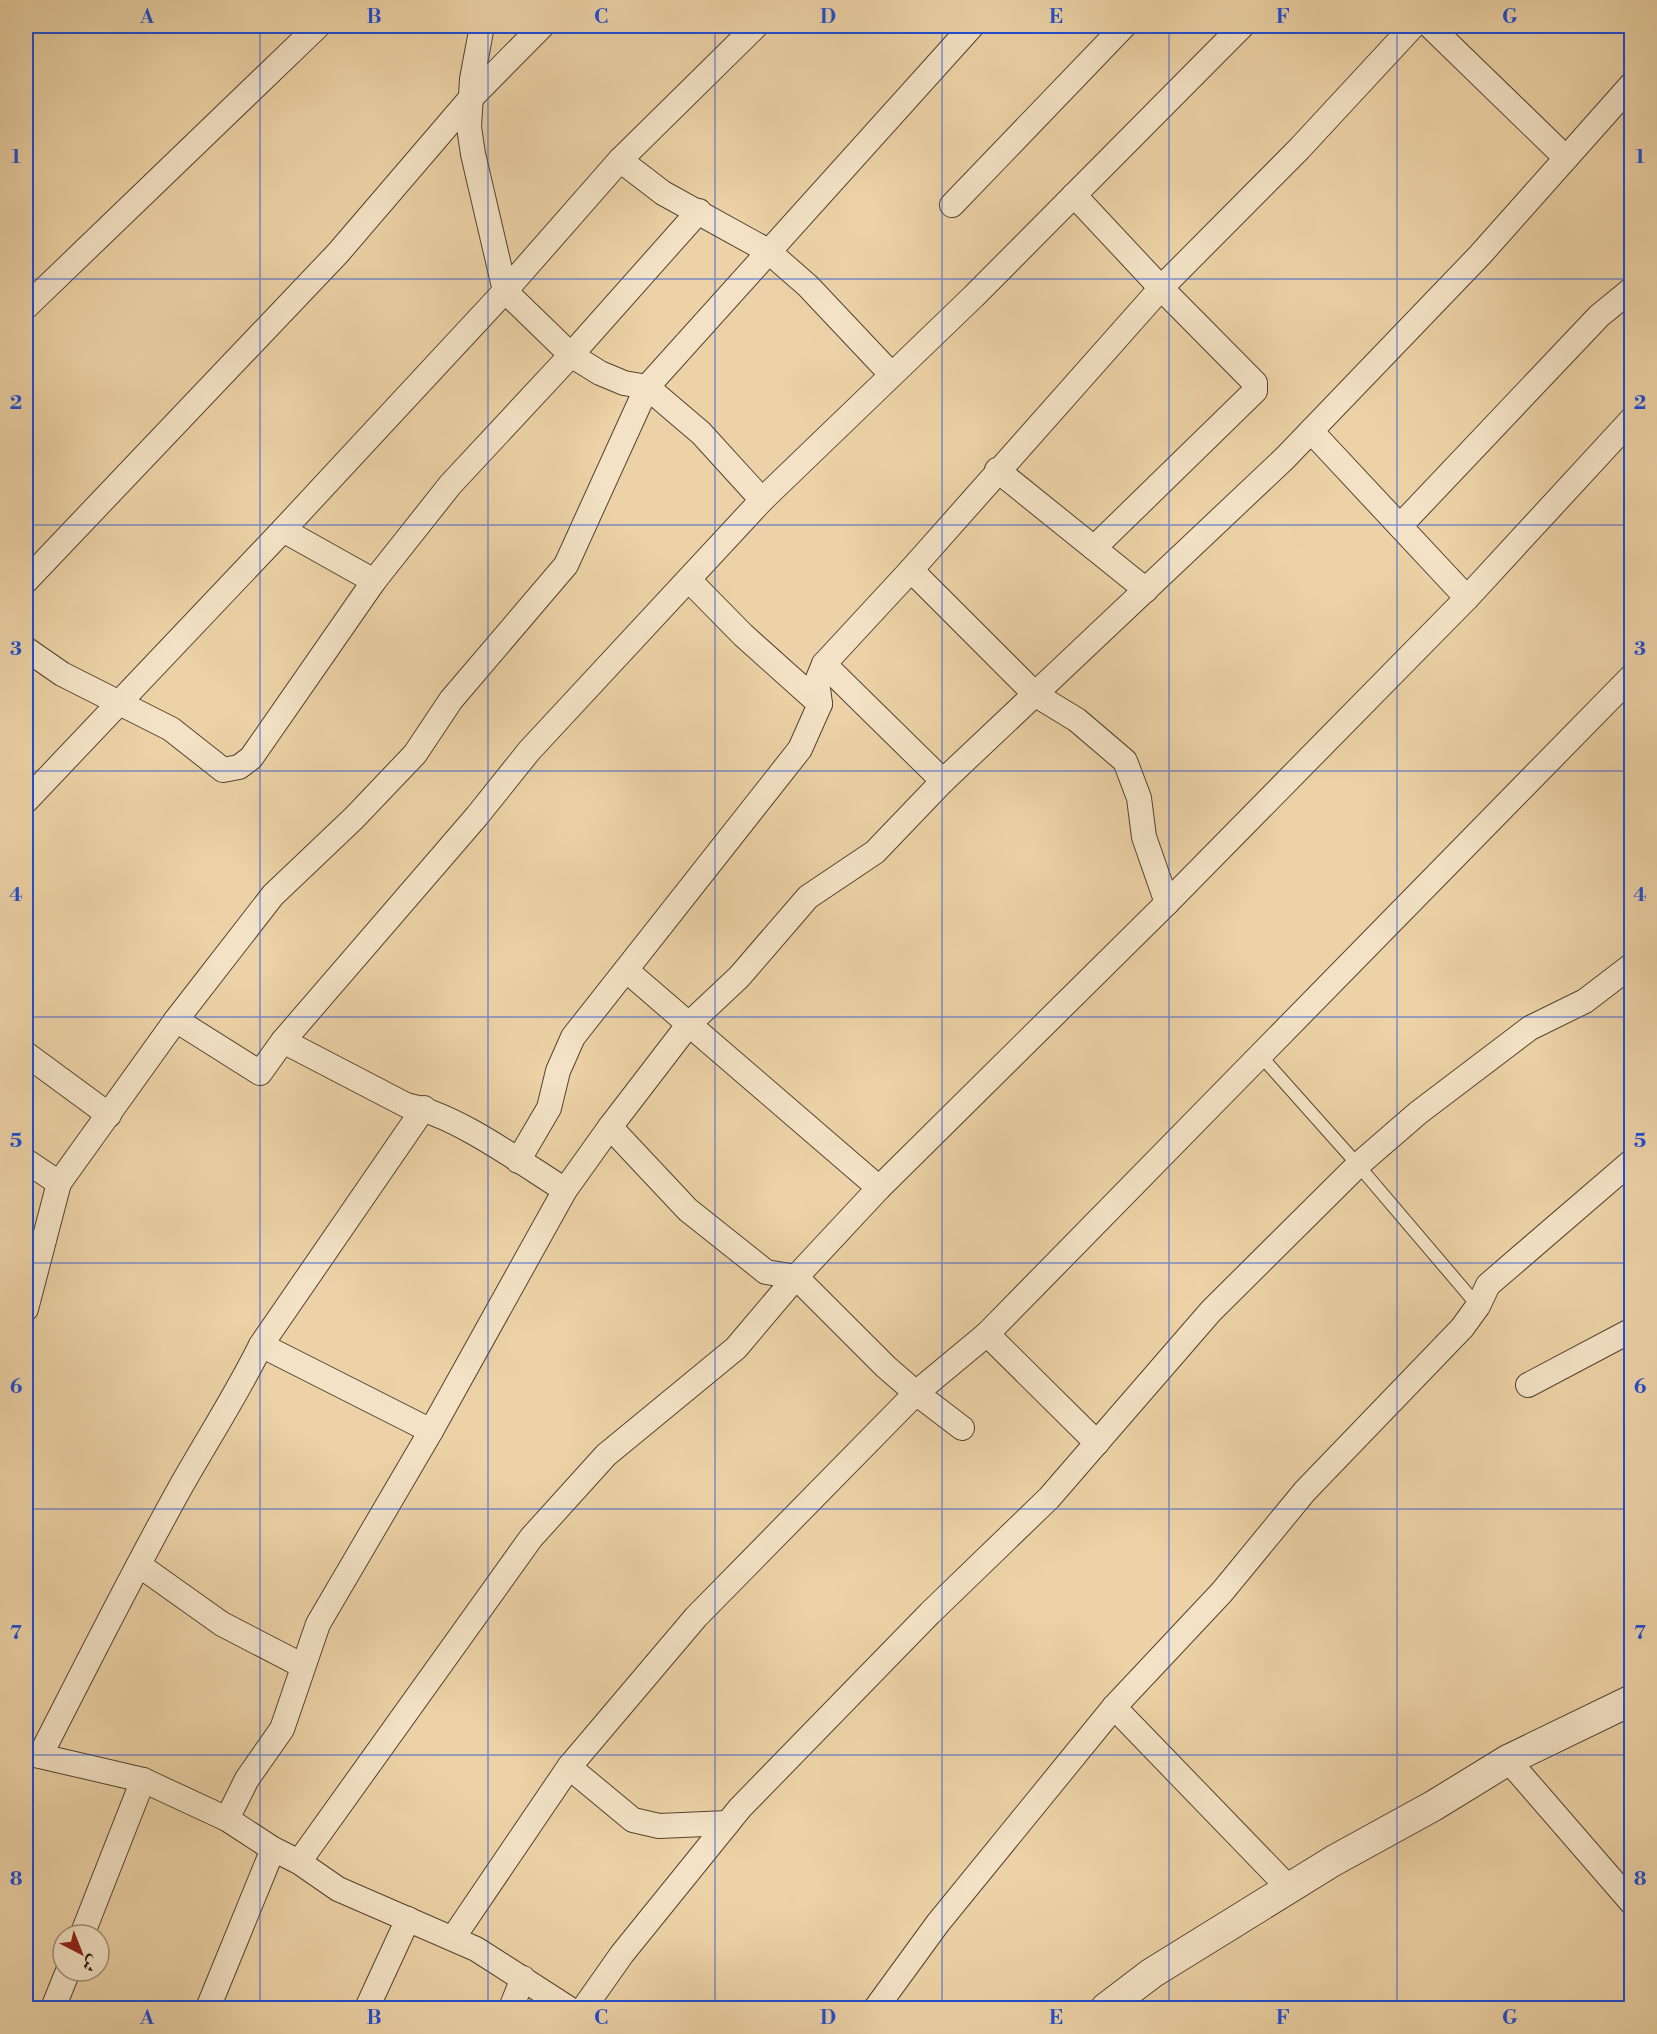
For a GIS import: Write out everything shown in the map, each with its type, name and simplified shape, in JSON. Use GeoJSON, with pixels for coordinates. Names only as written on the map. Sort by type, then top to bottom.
{"type":"FeatureCollection","features":[{"type":"Feature","properties":{"kind":"street"},"geometry":{"type":"LineString","coordinates":[[26,307],[318,26]]}},
{"type":"Feature","properties":{"kind":"street"},"geometry":{"type":"LineString","coordinates":[[482,26],[470,99],[469,127],[473,154],[505,291],[572,355],[600,373],[624,383],[647,387],[701,434],[762,500]]}},
{"type":"Feature","properties":{"kind":"street"},"geometry":{"type":"LineString","coordinates":[[26,582],[338,252],[470,99],[542,26]]}},
{"type":"Feature","properties":{"kind":"street"},"geometry":{"type":"LineString","coordinates":[[26,801],[283,530],[505,291],[620,160],[756,26]]}},
{"type":"Feature","properties":{"kind":"street"},"geometry":{"type":"LineString","coordinates":[[26,1309],[59,1183],[176,1020],[273,895],[354,818],[415,754],[451,700],[566,565],[647,387],[972,26]]}},
{"type":"Feature","properties":{"kind":"street"},"geometry":{"type":"LineString","coordinates":[[952,205],[1124,26]]}},
{"type":"Feature","properties":{"kind":"street"},"geometry":{"type":"LineString","coordinates":[[176,1020],[260,1072],[282,1041],[477,816],[529,751],[762,500],[974,296],[1242,26]]}},
{"type":"Feature","properties":{"kind":"street"},"geometry":{"type":"LineString","coordinates":[[518,1161],[549,1108],[558,1071],[573,1037],[800,749],[820,704],[817,681],[824,664],[1161,288],[1299,149],[1413,26]]}},
{"type":"Feature","properties":{"kind":"street"},"geometry":{"type":"LineString","coordinates":[[1430,26],[1566,158]]}},
{"type":"Feature","properties":{"kind":"street"},"geometry":{"type":"LineString","coordinates":[[227,1819],[247,1779],[282,1729],[318,1624],[431,1431],[565,1190],[688,1024],[739,977],[808,897],[875,852],[943,781],[1311,431],[1480,255],[1632,84]]}},
{"type":"Feature","properties":{"kind":"street"},"geometry":{"type":"LineString","coordinates":[[620,160],[663,192],[768,251],[808,286],[891,374]]}},
{"type":"Feature","properties":{"kind":"street"},"geometry":{"type":"LineString","coordinates":[[1074,195],[1161,288],[1255,383],[1255,391],[1094,548]]}},
{"type":"Feature","properties":{"kind":"street"},"geometry":{"type":"LineString","coordinates":[[26,649],[62,674],[171,729],[223,770],[239,767],[251,758],[374,581],[450,485],[572,355],[699,211]]}},
{"type":"Feature","properties":{"kind":"street"},"geometry":{"type":"LineString","coordinates":[[1400,526],[1599,316],[1632,289]]}},
{"type":"Feature","properties":{"kind":"street"},"geometry":{"type":"LineString","coordinates":[[298,1862],[531,1538],[606,1455],[736,1348],[796,1277],[879,1188],[1167,903],[1467,598],[1632,419]]}},
{"type":"Feature","properties":{"kind":"street"},"geometry":{"type":"LineString","coordinates":[[1311,431],[1467,598]]}},
{"type":"Feature","properties":{"kind":"street"},"geometry":{"type":"LineString","coordinates":[[997,471],[1146,590]]}},
{"type":"Feature","properties":{"kind":"street"},"geometry":{"type":"LineString","coordinates":[[283,530],[374,581]]}},
{"type":"Feature","properties":{"kind":"street"},"geometry":{"type":"LineString","coordinates":[[910,570],[1036,695],[1077,720],[1125,762],[1138,798],[1144,837],[1167,903]]}},
{"type":"Feature","properties":{"kind":"street"},"geometry":{"type":"LineString","coordinates":[[689,580],[743,635],[820,704]]}},
{"type":"Feature","properties":{"kind":"street"},"geometry":{"type":"LineString","coordinates":[[824,664],[943,781]]}},
{"type":"Feature","properties":{"kind":"street"},"geometry":{"type":"LineString","coordinates":[[453,1938],[569,1767],[696,1617],[916,1393],[987,1334],[1632,676]]}},
{"type":"Feature","properties":{"kind":"street"},"geometry":{"type":"LineString","coordinates":[[584,2008],[622,1954],[740,1808],[930,1613],[1049,1498],[1211,1311],[1358,1165],[1418,1113],[1530,1028],[1585,1001],[1632,965]]}},
{"type":"Feature","properties":{"kind":"street"},"geometry":{"type":"LineString","coordinates":[[626,970],[879,1188]]}},
{"type":"Feature","properties":{"kind":"street"},"geometry":{"type":"LineString","coordinates":[[282,1041],[406,1105],[424,1108],[476,1135],[565,1190]]}},
{"type":"Feature","properties":{"kind":"street"},"geometry":{"type":"LineString","coordinates":[[26,1054],[109,1115]]}},
{"type":"Feature","properties":{"kind":"street"},"geometry":{"type":"LineString","coordinates":[[424,1108],[261,1345],[243,1381],[33,1754],[143,1780],[227,1819],[338,1889],[476,1949],[568,2008]]}},
{"type":"Feature","properties":{"kind":"street"},"geometry":{"type":"LineString","coordinates":[[610,1127],[688,1210],[766,1272],[796,1277],[886,1367],[962,1428]]}},
{"type":"Feature","properties":{"kind":"street"},"geometry":{"type":"LineString","coordinates":[[26,1161],[59,1183]]}},
{"type":"Feature","properties":{"kind":"street"},"geometry":{"type":"LineString","coordinates":[[876,2008],[939,1923],[1114,1707],[1222,1592],[1305,1491],[1462,1328],[1478,1306],[1488,1285],[1632,1161]]}},
{"type":"Feature","properties":{"kind":"street"},"geometry":{"type":"LineString","coordinates":[[1528,1385],[1632,1330]]}},
{"type":"Feature","properties":{"kind":"street"},"geometry":{"type":"LineString","coordinates":[[987,1334],[1096,1443]]}},
{"type":"Feature","properties":{"kind":"street"},"geometry":{"type":"LineString","coordinates":[[261,1345],[431,1431]]}},
{"type":"Feature","properties":{"kind":"street"},"geometry":{"type":"LineString","coordinates":[[139,1565],[222,1624],[303,1666]]}},
{"type":"Feature","properties":{"kind":"street"},"geometry":{"type":"LineString","coordinates":[[1106,2008],[1152,1973],[1289,1888],[1433,1806],[1508,1760],[1632,1700]]}},
{"type":"Feature","properties":{"kind":"street"},"geometry":{"type":"LineString","coordinates":[[1114,1707],[1289,1888]]}},
{"type":"Feature","properties":{"kind":"street"},"geometry":{"type":"LineString","coordinates":[[1508,1760],[1632,1903]]}},
{"type":"Feature","properties":{"kind":"street"},"geometry":{"type":"LineString","coordinates":[[569,1767],[633,1820],[659,1826],[728,1823]]}},
{"type":"Feature","properties":{"kind":"street"},"geometry":{"type":"LineString","coordinates":[[87,1923],[143,1780]]}},
{"type":"Feature","properties":{"kind":"street"},"geometry":{"type":"LineString","coordinates":[[208,2008],[273,1849]]}},
{"type":"Feature","properties":{"kind":"street"},"geometry":{"type":"LineString","coordinates":[[368,2008],[408,1919]]}},
{"type":"Feature","properties":{"kind":"street"},"geometry":{"type":"LineString","coordinates":[[511,2008],[523,1978]]}},
{"type":"Feature","properties":{"kind":"street"},"geometry":{"type":"LineString","coordinates":[[53,2008],[63,1983]]}},
{"type":"Feature","properties":{"kind":"lane"},"geometry":{"type":"LineString","coordinates":[[1260,1055],[1358,1165],[1478,1306]]}}]}
